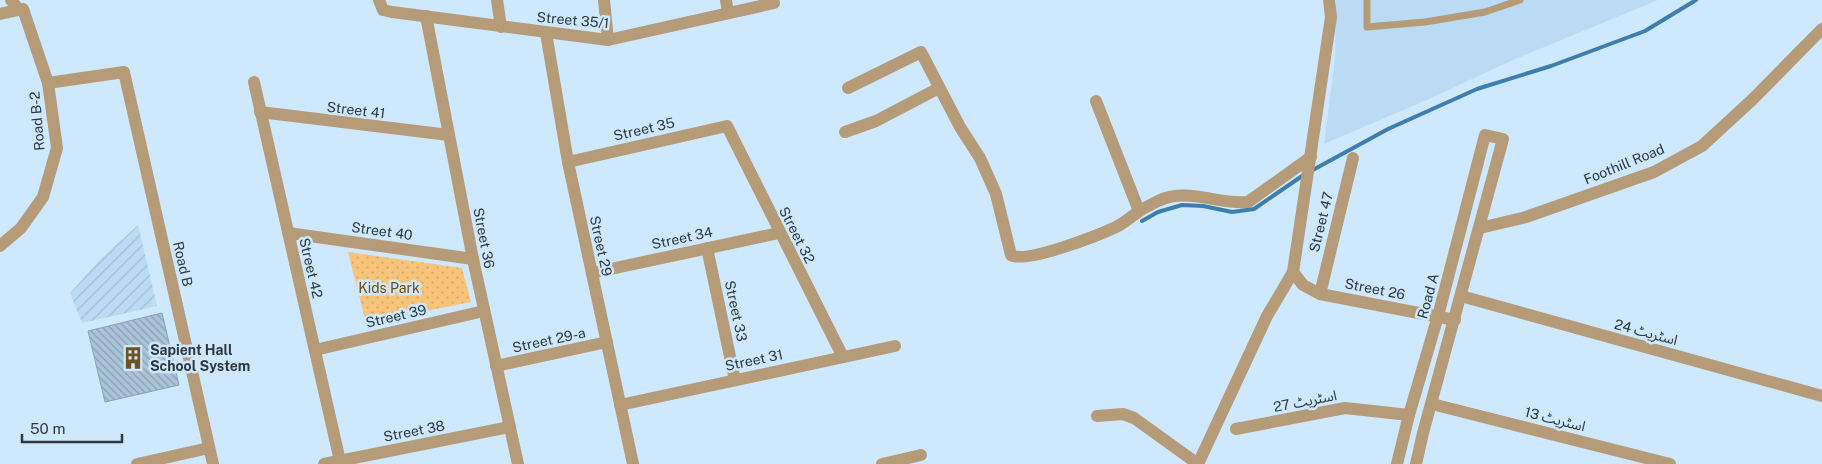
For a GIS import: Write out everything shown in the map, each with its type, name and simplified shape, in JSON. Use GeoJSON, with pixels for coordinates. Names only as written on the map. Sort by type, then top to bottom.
{"type":"FeatureCollection","features":[{"type":"Feature","properties":{"kind":"street","name":"Street 35/1"},"geometry":{"type":"LineString","coordinates":[[379,0],[383,10],[608,40],[774,3]]}},
{"type":"Feature","properties":{"kind":"street"},"geometry":{"type":"LineString","coordinates":[[497,0],[500,27]]}},
{"type":"Feature","properties":{"kind":"street"},"geometry":{"type":"LineString","coordinates":[[604,0],[608,40]]}},
{"type":"Feature","properties":{"kind":"street"},"geometry":{"type":"LineString","coordinates":[[726,0],[728,13]]}},
{"type":"Feature","properties":{"kind":"street"},"geometry":{"type":"LineString","coordinates":[[1097,416],[1123,414],[1134,418],[1198,464],[1267,316],[1293,272],[1331,17],[1329,0]]}},
{"type":"Feature","properties":{"kind":"street"},"geometry":{"type":"LineString","coordinates":[[0,14],[18,6]]}},
{"type":"Feature","properties":{"kind":"street","name":"Road B-2"},"geometry":{"type":"LineString","coordinates":[[0,246],[21,228],[43,197],[57,148],[48,84],[18,6]]}},
{"type":"Feature","properties":{"kind":"street","name":"Street 36"},"geometry":{"type":"LineString","coordinates":[[426,16],[473,259],[518,464]]}},
{"type":"Feature","properties":{"kind":"street","name":"Foothill Road"},"geometry":{"type":"LineString","coordinates":[[1480,228],[1526,217],[1654,172],[1702,146],[1753,99],[1822,29]]}},
{"type":"Feature","properties":{"kind":"street","name":"Street 29"},"geometry":{"type":"LineString","coordinates":[[546,33],[568,162],[633,464]]}},
{"type":"Feature","properties":{"kind":"street"},"geometry":{"type":"LineString","coordinates":[[848,88],[921,52],[960,127],[980,158],[996,194],[1011,255],[1014,257],[1030,256],[1080,242],[1118,226],[1139,211],[1161,200],[1185,194],[1235,203],[1248,202],[1311,161]]}},
{"type":"Feature","properties":{"kind":"street","name":"Road B"},"geometry":{"type":"LineString","coordinates":[[48,84],[124,72],[213,464]]}},
{"type":"Feature","properties":{"kind":"street","name":"Street 42"},"geometry":{"type":"LineString","coordinates":[[254,82],[340,461]]}},
{"type":"Feature","properties":{"kind":"street"},"geometry":{"type":"LineString","coordinates":[[845,132],[876,121],[939,88]]}},
{"type":"Feature","properties":{"kind":"street"},"geometry":{"type":"LineString","coordinates":[[1096,101],[1139,211]]}},
{"type":"Feature","properties":{"kind":"street","name":"Street 41"},"geometry":{"type":"LineString","coordinates":[[260,112],[448,135]]}},
{"type":"Feature","properties":{"kind":"street","name":"Street 35"},"geometry":{"type":"LineString","coordinates":[[568,162],[727,126]]}},
{"type":"Feature","properties":{"kind":"street","name":"Street 32"},"geometry":{"type":"LineString","coordinates":[[727,126],[779,233],[843,357]]}},
{"type":"Feature","properties":{"kind":"street","name":"Road A"},"geometry":{"type":"LineString","coordinates":[[1397,464],[1485,135],[1503,139],[1480,228]]}},
{"type":"Feature","properties":{"kind":"street","name":"Street 47"},"geometry":{"type":"LineString","coordinates":[[1320,294],[1352,158]]}},
{"type":"Feature","properties":{"kind":"street"},"geometry":{"type":"LineString","coordinates":[[1416,464],[1480,228]]}},
{"type":"Feature","properties":{"kind":"street","name":"Street 40"},"geometry":{"type":"LineString","coordinates":[[288,232],[473,259]]}},
{"type":"Feature","properties":{"kind":"street","name":"Street 34"},"geometry":{"type":"LineString","coordinates":[[592,273],[779,233]]}},
{"type":"Feature","properties":{"kind":"street","name":"Street 33"},"geometry":{"type":"LineString","coordinates":[[707,248],[735,380]]}},
{"type":"Feature","properties":{"kind":"street"},"geometry":{"type":"LineString","coordinates":[[1293,272],[1302,285],[1320,294]]}},
{"type":"Feature","properties":{"kind":"street","name":"Street 26"},"geometry":{"type":"LineString","coordinates":[[1320,294],[1455,320]]}},
{"type":"Feature","properties":{"kind":"street","name":"اسٹریٹ 24"},"geometry":{"type":"LineString","coordinates":[[1461,296],[1822,396]]}},
{"type":"Feature","properties":{"kind":"street","name":"Street 39"},"geometry":{"type":"LineString","coordinates":[[315,350],[484,311]]}},
{"type":"Feature","properties":{"kind":"street","name":"Street 29-a"},"geometry":{"type":"LineString","coordinates":[[496,366],[607,342]]}},
{"type":"Feature","properties":{"kind":"street","name":"Street 31"},"geometry":{"type":"LineString","coordinates":[[620,405],[894,346]]}},
{"type":"Feature","properties":{"kind":"street","name":"اسٹریٹ 13"},"geometry":{"type":"LineString","coordinates":[[1432,404],[1670,464]]}},
{"type":"Feature","properties":{"kind":"street","name":"اسٹریٹ 27"},"geometry":{"type":"LineString","coordinates":[[1236,429],[1345,408],[1409,415]]}},
{"type":"Feature","properties":{"kind":"street","name":"Street 38"},"geometry":{"type":"LineString","coordinates":[[324,464],[510,427]]}},
{"type":"Feature","properties":{"kind":"street"},"geometry":{"type":"LineString","coordinates":[[136,464],[209,448]]}},
{"type":"Feature","properties":{"kind":"street"},"geometry":{"type":"LineString","coordinates":[[882,464],[921,455]]}},
{"type":"Feature","properties":{"kind":"lane"},"geometry":{"type":"LineString","coordinates":[[1367,0],[1366,27],[1425,22],[1485,12],[1520,0]]}},
{"type":"Feature","properties":{"kind":"shaded area"},"geometry":{"type":"Polygon","coordinates":[[[1336,0],[1658,0],[1513,60],[1429,99],[1324,144],[1335,58],[1336,0]]]}},
{"type":"Feature","properties":{"kind":"shaded area"},"geometry":{"type":"Polygon","coordinates":[[[138,225],[157,306],[82,323],[70,293],[99,261],[138,225]]]}},
{"type":"Feature","properties":{"kind":"green space","name":"Kids Park"},"geometry":{"type":"Polygon","coordinates":[[[348,252],[462,268],[471,302],[366,323],[348,252]]]}},
{"type":"Feature","properties":{"kind":"building","name":"Sapient Hall School System"},"geometry":{"type":"Polygon","coordinates":[[[162,313],[179,385],[105,402],[88,331],[162,313]]]}},
{"type":"Feature","properties":{"kind":"waterway"},"geometry":{"type":"LineString","coordinates":[[1311,171],[1388,129],[1477,89],[1551,66],[1645,31],[1696,0]]}},
{"type":"Feature","properties":{"kind":"waterway"},"geometry":{"type":"LineString","coordinates":[[1142,221],[1158,212],[1182,205],[1203,206],[1232,212],[1254,209],[1305,174]]}},
{"type":"Feature","properties":{"kind":"place","name":"Sapient Hall School System"},"geometry":{"type":"Point","coordinates":[133,358]}}]}
